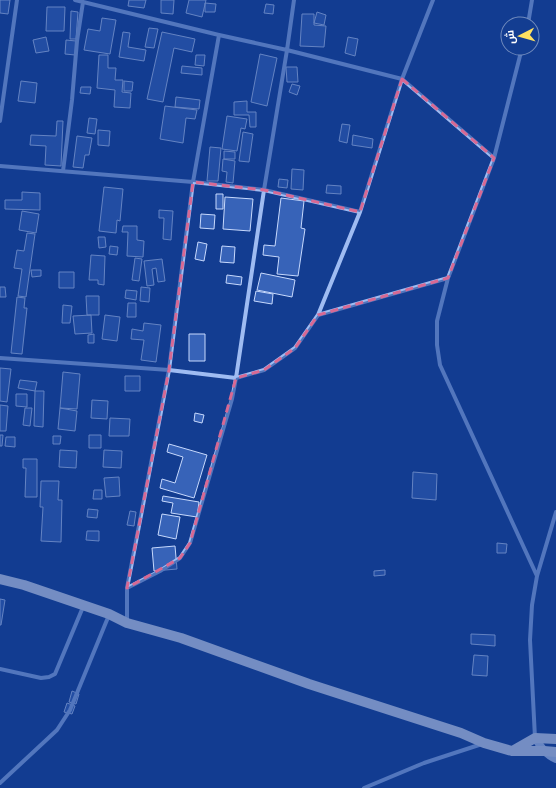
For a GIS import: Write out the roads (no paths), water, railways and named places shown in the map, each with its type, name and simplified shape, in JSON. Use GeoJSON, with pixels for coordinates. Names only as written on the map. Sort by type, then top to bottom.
{"type":"FeatureCollection","features":[{"type":"Feature","properties":{"kind":"main road"},"geometry":{"type":"LineString","coordinates":[[0,579],[24,585],[84,605],[109,614],[127,624],[181,638],[309,684],[461,733],[484,743],[512,751],[556,752]]}},
{"type":"Feature","properties":{"kind":"main road"},"geometry":{"type":"LineString","coordinates":[[512,751],[535,738],[556,739]]}},
{"type":"Feature","properties":{"kind":"main road"},"geometry":{"type":"LineString","coordinates":[[535,738],[544,751],[556,759]]}},
{"type":"Feature","properties":{"kind":"street"},"geometry":{"type":"LineString","coordinates":[[0,121],[17,0]]}},
{"type":"Feature","properties":{"kind":"street"},"geometry":{"type":"LineString","coordinates":[[75,0],[402,79],[494,158]]}},
{"type":"Feature","properties":{"kind":"street"},"geometry":{"type":"LineString","coordinates":[[127,588],[160,571],[180,558],[190,543],[232,398],[294,0]]}},
{"type":"Feature","properties":{"kind":"street"},"geometry":{"type":"LineString","coordinates":[[0,358],[169,370],[236,378],[264,370],[295,348],[318,315],[360,212],[402,79],[433,0]]}},
{"type":"Feature","properties":{"kind":"street"},"geometry":{"type":"LineString","coordinates":[[529,16],[532,0]]}},
{"type":"Feature","properties":{"kind":"street"},"geometry":{"type":"LineString","coordinates":[[63,171],[72,100],[77,41],[83,2]]}},
{"type":"Feature","properties":{"kind":"street"},"geometry":{"type":"LineString","coordinates":[[127,624],[127,588],[169,370],[193,182],[219,35]]}},
{"type":"Feature","properties":{"kind":"street"},"geometry":{"type":"LineString","coordinates":[[520,56],[494,158],[448,278],[437,321],[437,345],[440,365],[537,576]]}},
{"type":"Feature","properties":{"kind":"street"},"geometry":{"type":"LineString","coordinates":[[0,166],[193,182],[264,190],[360,212]]}},
{"type":"Feature","properties":{"kind":"street"},"geometry":{"type":"LineString","coordinates":[[318,315],[448,278]]}},
{"type":"Feature","properties":{"kind":"street"},"geometry":{"type":"LineString","coordinates":[[535,738],[530,640],[532,605],[537,576],[556,512]]}},
{"type":"Feature","properties":{"kind":"street"},"geometry":{"type":"LineString","coordinates":[[0,669],[41,678],[49,677],[55,674],[84,605]]}},
{"type":"Feature","properties":{"kind":"street"},"geometry":{"type":"LineString","coordinates":[[0,783],[61,725],[70,710],[109,614]]}},
{"type":"Feature","properties":{"kind":"street"},"geometry":{"type":"LineString","coordinates":[[364,788],[424,763],[484,743]]}}]}
